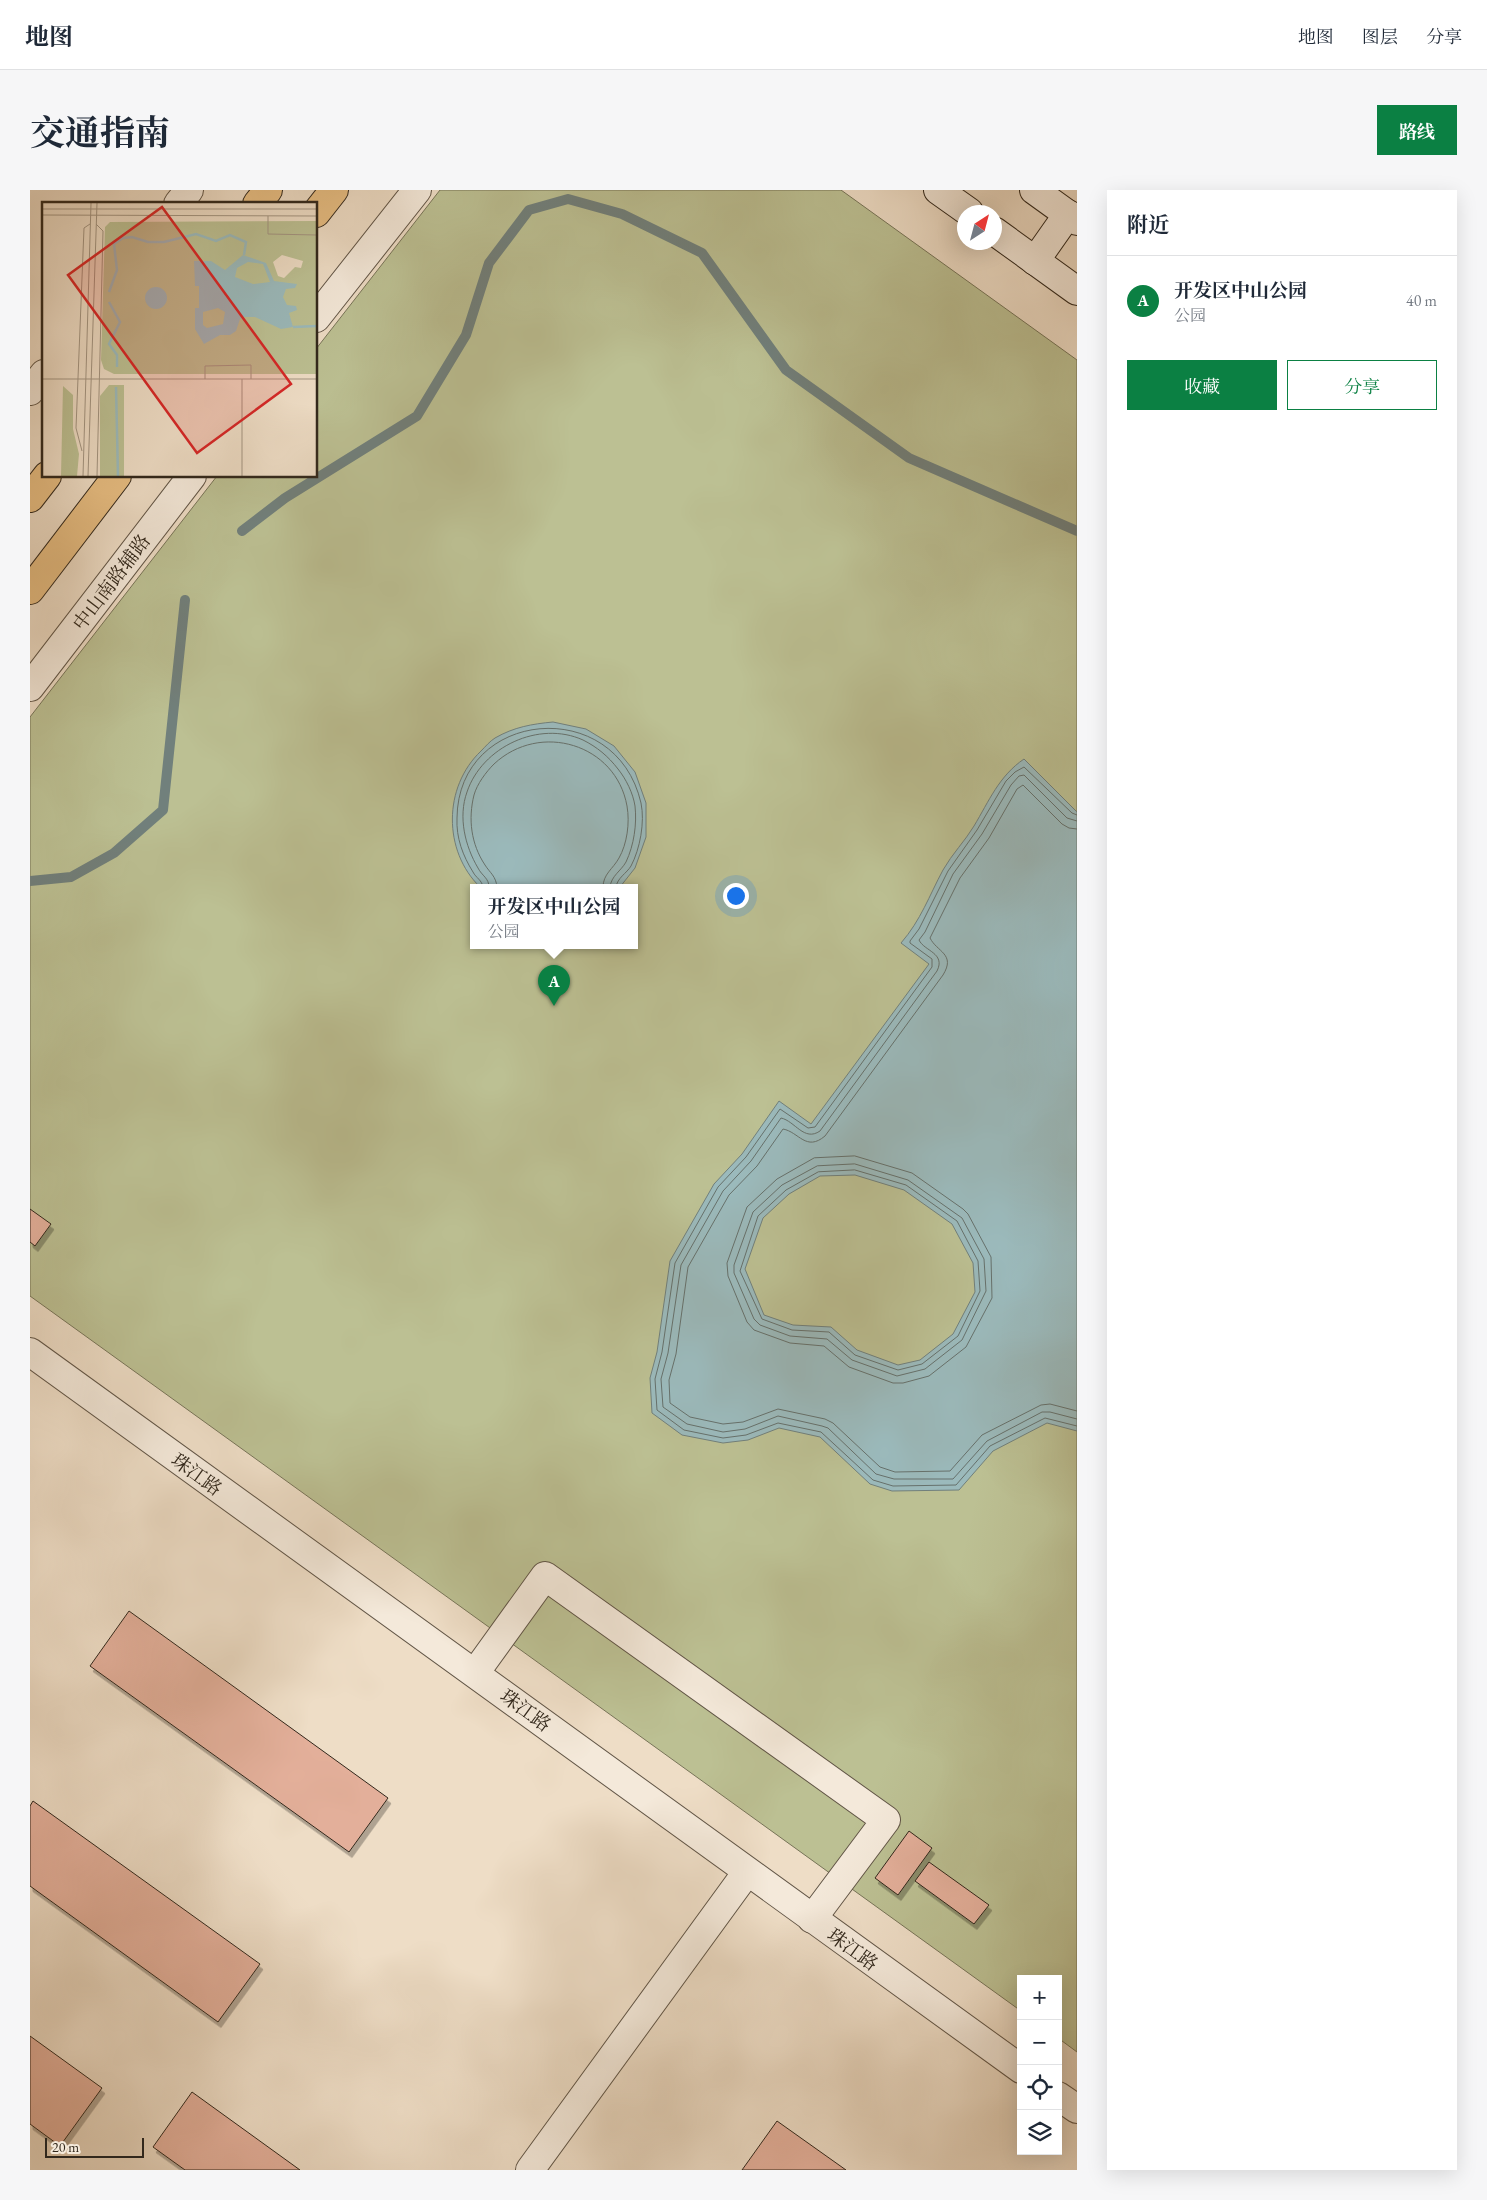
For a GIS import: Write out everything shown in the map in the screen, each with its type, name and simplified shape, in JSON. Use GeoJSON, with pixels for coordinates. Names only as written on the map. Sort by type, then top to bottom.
{"type":"FeatureCollection","features":[{"type":"Feature","properties":{"kind":"main road"},"geometry":{"type":"LineString","coordinates":[[259,202],[268,190]]}},
{"type":"Feature","properties":{"kind":"main road"},"geometry":{"type":"LineString","coordinates":[[318,210],[334,190]]}},
{"type":"Feature","properties":{"kind":"main road"},"geometry":{"type":"LineString","coordinates":[[30,498],[45,478]]}},
{"type":"Feature","properties":{"kind":"main road"},"geometry":{"type":"LineString","coordinates":[[30,590],[114,478]]}},
{"type":"Feature","properties":{"kind":"street"},"geometry":{"type":"LineString","coordinates":[[180,202],[189,190]]}},
{"type":"Feature","properties":{"kind":"street"},"geometry":{"type":"LineString","coordinates":[[318,315],[417,190]]}},
{"type":"Feature","properties":{"kind":"street"},"geometry":{"type":"LineString","coordinates":[[1034,190],[1074,212],[1035,261]]}},
{"type":"Feature","properties":{"kind":"street"},"geometry":{"type":"LineString","coordinates":[[941,191],[960,205]]}},
{"type":"Feature","properties":{"kind":"street"},"geometry":{"type":"LineString","coordinates":[[1002,236],[1077,291]]}},
{"type":"Feature","properties":{"kind":"street"},"geometry":{"type":"LineString","coordinates":[[30,391],[42,376]]}},
{"type":"Feature","properties":{"kind":"street","name":"中山南路辅路"},"geometry":{"type":"LineString","coordinates":[[30,687],[190,478]]}},
{"type":"Feature","properties":{"kind":"street","name":"珠江路"},"geometry":{"type":"LineString","coordinates":[[30,1352],[1017,2066]]}},
{"type":"Feature","properties":{"kind":"street"},"geometry":{"type":"LineString","coordinates":[[475,1673],[545,1576],[886,1820],[812,1919]]}},
{"type":"Feature","properties":{"kind":"street"},"geometry":{"type":"LineString","coordinates":[[530,2170],[747,1872]]}},
{"type":"Feature","properties":{"kind":"street"},"geometry":{"type":"LineString","coordinates":[[1062,2099],[1077,2110]]}},
{"type":"Feature","properties":{"kind":"green space"},"geometry":{"type":"Polygon","coordinates":[[[440,190],[841,190],[1077,360],[1077,2052],[1062,2041],[1062,1975],[1017,1975],[1017,2008],[30,1296],[30,717],[215,478],[318,478],[318,346],[440,190]]]}},
{"type":"Feature","properties":{"kind":"water"},"geometry":{"type":"Polygon","coordinates":[[[553,722],[586,729],[614,746],[635,772],[646,803],[646,837],[635,868],[622,884],[478,884],[459,856],[454,838],[452,819],[454,800],[460,782],[469,766],[489,742],[495,738],[509,731],[553,722]]]}},
{"type":"Feature","properties":{"kind":"water"},"geometry":{"type":"Polygon","coordinates":[[[1024,759],[1077,812],[1077,1431],[1047,1423],[993,1451],[959,1490],[892,1491],[870,1484],[820,1437],[779,1428],[748,1440],[723,1443],[682,1435],[652,1413],[650,1378],[657,1352],[670,1261],[714,1184],[742,1154],[779,1101],[811,1124],[929,964],[901,943],[919,917],[947,864],[970,832],[1001,781],[1024,759]],[[855,1175],[820,1176],[789,1194],[763,1218],[745,1269],[764,1315],[793,1325],[831,1327],[857,1350],[898,1365],[920,1360],[953,1334],[975,1292],[973,1263],[952,1224],[904,1190],[855,1175]]]}},
{"type":"Feature","properties":{"kind":"building"},"geometry":{"type":"Polygon","coordinates":[[[30,1209],[51,1224],[35,1246],[30,1242],[30,1209]]]}},
{"type":"Feature","properties":{"kind":"building"},"geometry":{"type":"Polygon","coordinates":[[[129,1611],[388,1798],[349,1852],[90,1666],[129,1611]]]}},
{"type":"Feature","properties":{"kind":"building"},"geometry":{"type":"Polygon","coordinates":[[[33,1801],[260,1964],[218,2022],[30,1886],[30,1806],[33,1801]]]}},
{"type":"Feature","properties":{"kind":"building"},"geometry":{"type":"Polygon","coordinates":[[[909,1831],[932,1848],[898,1895],[875,1878],[909,1831]]]}},
{"type":"Feature","properties":{"kind":"building"},"geometry":{"type":"Polygon","coordinates":[[[929,1862],[989,1905],[974,1924],[915,1881],[929,1862]]]}},
{"type":"Feature","properties":{"kind":"building"},"geometry":{"type":"Polygon","coordinates":[[[30,2036],[102,2088],[60,2146],[30,2124],[30,2036]]]}},
{"type":"Feature","properties":{"kind":"building"},"geometry":{"type":"Polygon","coordinates":[[[192,2092],[300,2170],[185,2170],[153,2147],[192,2092]]]}},
{"type":"Feature","properties":{"kind":"building"},"geometry":{"type":"Polygon","coordinates":[[[777,2121],[846,2170],[742,2170],[777,2121]]]}},
{"type":"Feature","properties":{"kind":"waterway"},"geometry":{"type":"LineString","coordinates":[[318,478],[417,416],[466,335],[489,263],[529,210],[568,199],[622,214],[702,253],[786,370],[909,458],[1077,531]]}},
{"type":"Feature","properties":{"kind":"waterway"},"geometry":{"type":"LineString","coordinates":[[242,531],[285,498],[317,478]]}},
{"type":"Feature","properties":{"kind":"waterway"},"geometry":{"type":"LineString","coordinates":[[30,881],[71,877],[114,853],[163,810],[185,600]]}},
{"type":"Feature","properties":{"kind":"place","name":"开发区中山公园"},"geometry":{"type":"Point","coordinates":[554,1006]}}]}
